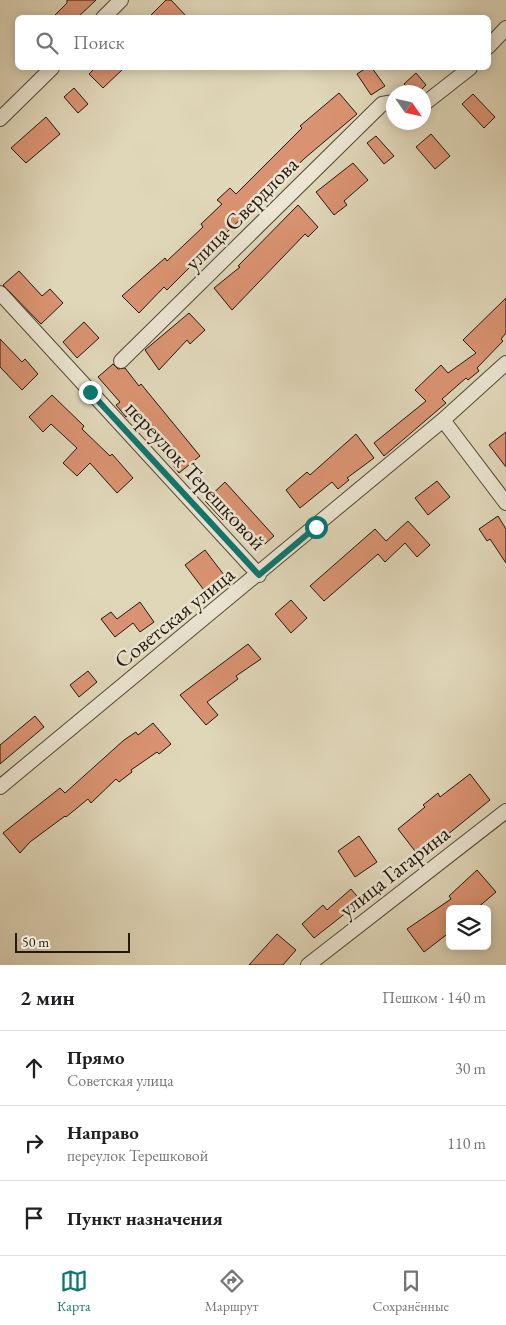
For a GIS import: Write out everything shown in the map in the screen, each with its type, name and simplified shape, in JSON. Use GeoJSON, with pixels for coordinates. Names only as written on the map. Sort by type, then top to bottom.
{"type":"FeatureCollection","features":[{"type":"Feature","properties":{"kind":"street"},"geometry":{"type":"LineString","coordinates":[[106,15],[121,0]]}},
{"type":"Feature","properties":{"kind":"street"},"geometry":{"type":"LineString","coordinates":[[491,44],[506,28]]}},
{"type":"Feature","properties":{"kind":"street"},"geometry":{"type":"LineString","coordinates":[[0,119],[50,70]]}},
{"type":"Feature","properties":{"kind":"street"},"geometry":{"type":"LineString","coordinates":[[431,99],[467,70]]}},
{"type":"Feature","properties":{"kind":"street","name":"улица Свердлова"},"geometry":{"type":"LineString","coordinates":[[121,361],[382,104],[386,103]]}},
{"type":"Feature","properties":{"kind":"street","name":"переулок Терешковой"},"geometry":{"type":"LineString","coordinates":[[0,293],[259,575]]}},
{"type":"Feature","properties":{"kind":"street","name":"Советская улица"},"geometry":{"type":"LineString","coordinates":[[0,787],[259,575],[444,420],[506,363]]}},
{"type":"Feature","properties":{"kind":"street"},"geometry":{"type":"LineString","coordinates":[[444,420],[506,503]]}},
{"type":"Feature","properties":{"kind":"street","name":"улица Гагарина"},"geometry":{"type":"LineString","coordinates":[[308,965],[506,811]]}},
{"type":"Feature","properties":{"kind":"building"},"geometry":{"type":"Polygon","coordinates":[[[67,0],[96,0],[80,15],[55,15],[67,3],[67,0]]]}},
{"type":"Feature","properties":{"kind":"building"},"geometry":{"type":"Polygon","coordinates":[[[166,0],[171,0],[185,15],[151,15],[166,0]]]}},
{"type":"Feature","properties":{"kind":"building"},"geometry":{"type":"Polygon","coordinates":[[[93,70],[122,70],[103,88],[89,74],[93,70]]]}},
{"type":"Feature","properties":{"kind":"building"},"geometry":{"type":"Polygon","coordinates":[[[363,70],[373,70],[385,86],[371,95],[357,74],[363,70]]]}},
{"type":"Feature","properties":{"kind":"building"},"geometry":{"type":"Polygon","coordinates":[[[416,73],[426,85],[405,85],[416,73]]]}},
{"type":"Feature","properties":{"kind":"building"},"geometry":{"type":"Polygon","coordinates":[[[74,88],[88,104],[78,113],[64,97],[74,88]]]}},
{"type":"Feature","properties":{"kind":"building"},"geometry":{"type":"Polygon","coordinates":[[[339,93],[357,114],[305,158],[227,232],[229,234],[195,268],[192,265],[167,290],[164,287],[139,313],[122,296],[165,258],[167,261],[203,227],[201,224],[222,204],[217,200],[230,188],[236,194],[302,128],[300,126],[339,93]]]}},
{"type":"Feature","properties":{"kind":"building"},"geometry":{"type":"Polygon","coordinates":[[[473,94],[495,117],[484,128],[462,104],[473,94]]]}},
{"type":"Feature","properties":{"kind":"building"},"geometry":{"type":"Polygon","coordinates":[[[46,117],[60,134],[26,163],[11,148],[46,117]]]}},
{"type":"Feature","properties":{"kind":"building"},"geometry":{"type":"Polygon","coordinates":[[[431,134],[450,156],[435,169],[416,147],[431,134]]]}},
{"type":"Feature","properties":{"kind":"building"},"geometry":{"type":"Polygon","coordinates":[[[376,136],[394,156],[384,164],[367,143],[376,136]]]}},
{"type":"Feature","properties":{"kind":"building"},"geometry":{"type":"Polygon","coordinates":[[[353,163],[368,180],[344,201],[347,205],[334,215],[316,192],[353,163]]]}},
{"type":"Feature","properties":{"kind":"building"},"geometry":{"type":"Polygon","coordinates":[[[298,205],[318,227],[308,237],[305,234],[232,310],[214,288],[240,267],[238,266],[298,205]]]}},
{"type":"Feature","properties":{"kind":"building"},"geometry":{"type":"Polygon","coordinates":[[[19,271],[42,296],[50,289],[63,303],[41,324],[3,285],[19,271]]]}},
{"type":"Feature","properties":{"kind":"building"},"geometry":{"type":"Polygon","coordinates":[[[506,298],[506,333],[501,339],[503,341],[477,368],[479,371],[468,380],[466,378],[442,399],[446,403],[384,456],[374,443],[426,401],[415,390],[441,365],[448,373],[476,353],[463,340],[506,298]]]}},
{"type":"Feature","properties":{"kind":"building"},"geometry":{"type":"Polygon","coordinates":[[[189,313],[205,330],[190,344],[187,340],[159,370],[145,350],[189,313]]]}},
{"type":"Feature","properties":{"kind":"building"},"geometry":{"type":"Polygon","coordinates":[[[84,322],[99,338],[77,358],[63,342],[84,322]]]}},
{"type":"Feature","properties":{"kind":"building"},"geometry":{"type":"Polygon","coordinates":[[[0,339],[22,362],[25,359],[38,374],[22,390],[0,367],[0,339]]]}},
{"type":"Feature","properties":{"kind":"building"},"geometry":{"type":"Polygon","coordinates":[[[113,364],[118,369],[125,368],[139,386],[141,384],[200,456],[179,473],[164,453],[170,448],[137,409],[126,417],[116,405],[120,402],[98,377],[113,364]]]}},
{"type":"Feature","properties":{"kind":"building"},"geometry":{"type":"Polygon","coordinates":[[[52,395],[84,426],[82,429],[110,456],[112,454],[133,478],[117,493],[90,463],[77,476],[63,463],[77,448],[51,424],[43,432],[29,417],[52,395]]]}},
{"type":"Feature","properties":{"kind":"building"},"geometry":{"type":"Polygon","coordinates":[[[506,432],[506,467],[489,445],[506,432]]]}},
{"type":"Feature","properties":{"kind":"building"},"geometry":{"type":"Polygon","coordinates":[[[356,434],[374,458],[347,478],[349,480],[338,489],[332,482],[300,508],[286,490],[307,472],[310,475],[356,434]]]}},
{"type":"Feature","properties":{"kind":"building"},"geometry":{"type":"Polygon","coordinates":[[[437,481],[450,497],[428,515],[415,498],[437,481]]]}},
{"type":"Feature","properties":{"kind":"building"},"geometry":{"type":"Polygon","coordinates":[[[225,482],[274,536],[258,550],[228,515],[223,520],[205,501],[225,482]]]}},
{"type":"Feature","properties":{"kind":"building"},"geometry":{"type":"Polygon","coordinates":[[[498,516],[506,529],[506,563],[490,539],[487,541],[479,529],[498,516]]]}},
{"type":"Feature","properties":{"kind":"building"},"geometry":{"type":"Polygon","coordinates":[[[408,521],[430,545],[417,557],[405,543],[385,562],[378,554],[324,601],[310,586],[375,529],[386,541],[408,521]]]}},
{"type":"Feature","properties":{"kind":"building"},"geometry":{"type":"Polygon","coordinates":[[[205,550],[224,575],[204,590],[185,565],[205,550]]]}},
{"type":"Feature","properties":{"kind":"building"},"geometry":{"type":"Polygon","coordinates":[[[291,600],[307,618],[291,633],[275,614],[291,600]]]}},
{"type":"Feature","properties":{"kind":"building"},"geometry":{"type":"Polygon","coordinates":[[[140,602],[154,622],[140,632],[133,623],[115,637],[101,619],[111,612],[117,619],[140,602]]]}},
{"type":"Feature","properties":{"kind":"building"},"geometry":{"type":"Polygon","coordinates":[[[248,644],[261,659],[236,676],[238,679],[207,702],[218,715],[206,725],[180,695],[248,644]]]}},
{"type":"Feature","properties":{"kind":"building"},"geometry":{"type":"Polygon","coordinates":[[[88,671],[97,682],[79,697],[70,685],[88,671]]]}},
{"type":"Feature","properties":{"kind":"building"},"geometry":{"type":"Polygon","coordinates":[[[35,716],[44,727],[0,764],[0,745],[35,716]]]}},
{"type":"Feature","properties":{"kind":"building"},"geometry":{"type":"Polygon","coordinates":[[[153,723],[171,744],[159,754],[157,752],[131,770],[132,772],[119,782],[116,779],[91,803],[88,799],[30,842],[20,853],[3,833],[60,788],[65,793],[124,740],[136,732],[138,735],[153,723]]]}},
{"type":"Feature","properties":{"kind":"building"},"geometry":{"type":"Polygon","coordinates":[[[470,774],[490,800],[447,835],[445,832],[418,855],[398,829],[425,807],[423,805],[438,793],[440,797],[470,774]]]}},
{"type":"Feature","properties":{"kind":"building"},"geometry":{"type":"Polygon","coordinates":[[[359,836],[377,862],[355,877],[338,851],[359,836]]]}},
{"type":"Feature","properties":{"kind":"building"},"geometry":{"type":"Polygon","coordinates":[[[477,870],[496,892],[481,905],[446,905],[446,935],[424,952],[407,929],[451,899],[449,896],[477,870]]]}},
{"type":"Feature","properties":{"kind":"building"},"geometry":{"type":"Polygon","coordinates":[[[351,889],[361,901],[314,938],[302,924],[323,905],[327,910],[351,889]]]}},
{"type":"Feature","properties":{"kind":"building"},"geometry":{"type":"Polygon","coordinates":[[[277,934],[296,950],[283,965],[249,965],[277,934]]]}},
{"type":"Feature","properties":{"kind":"route"},"geometry":{"type":"LineString","coordinates":[[90,392],[259,575],[316,527]]}}]}
